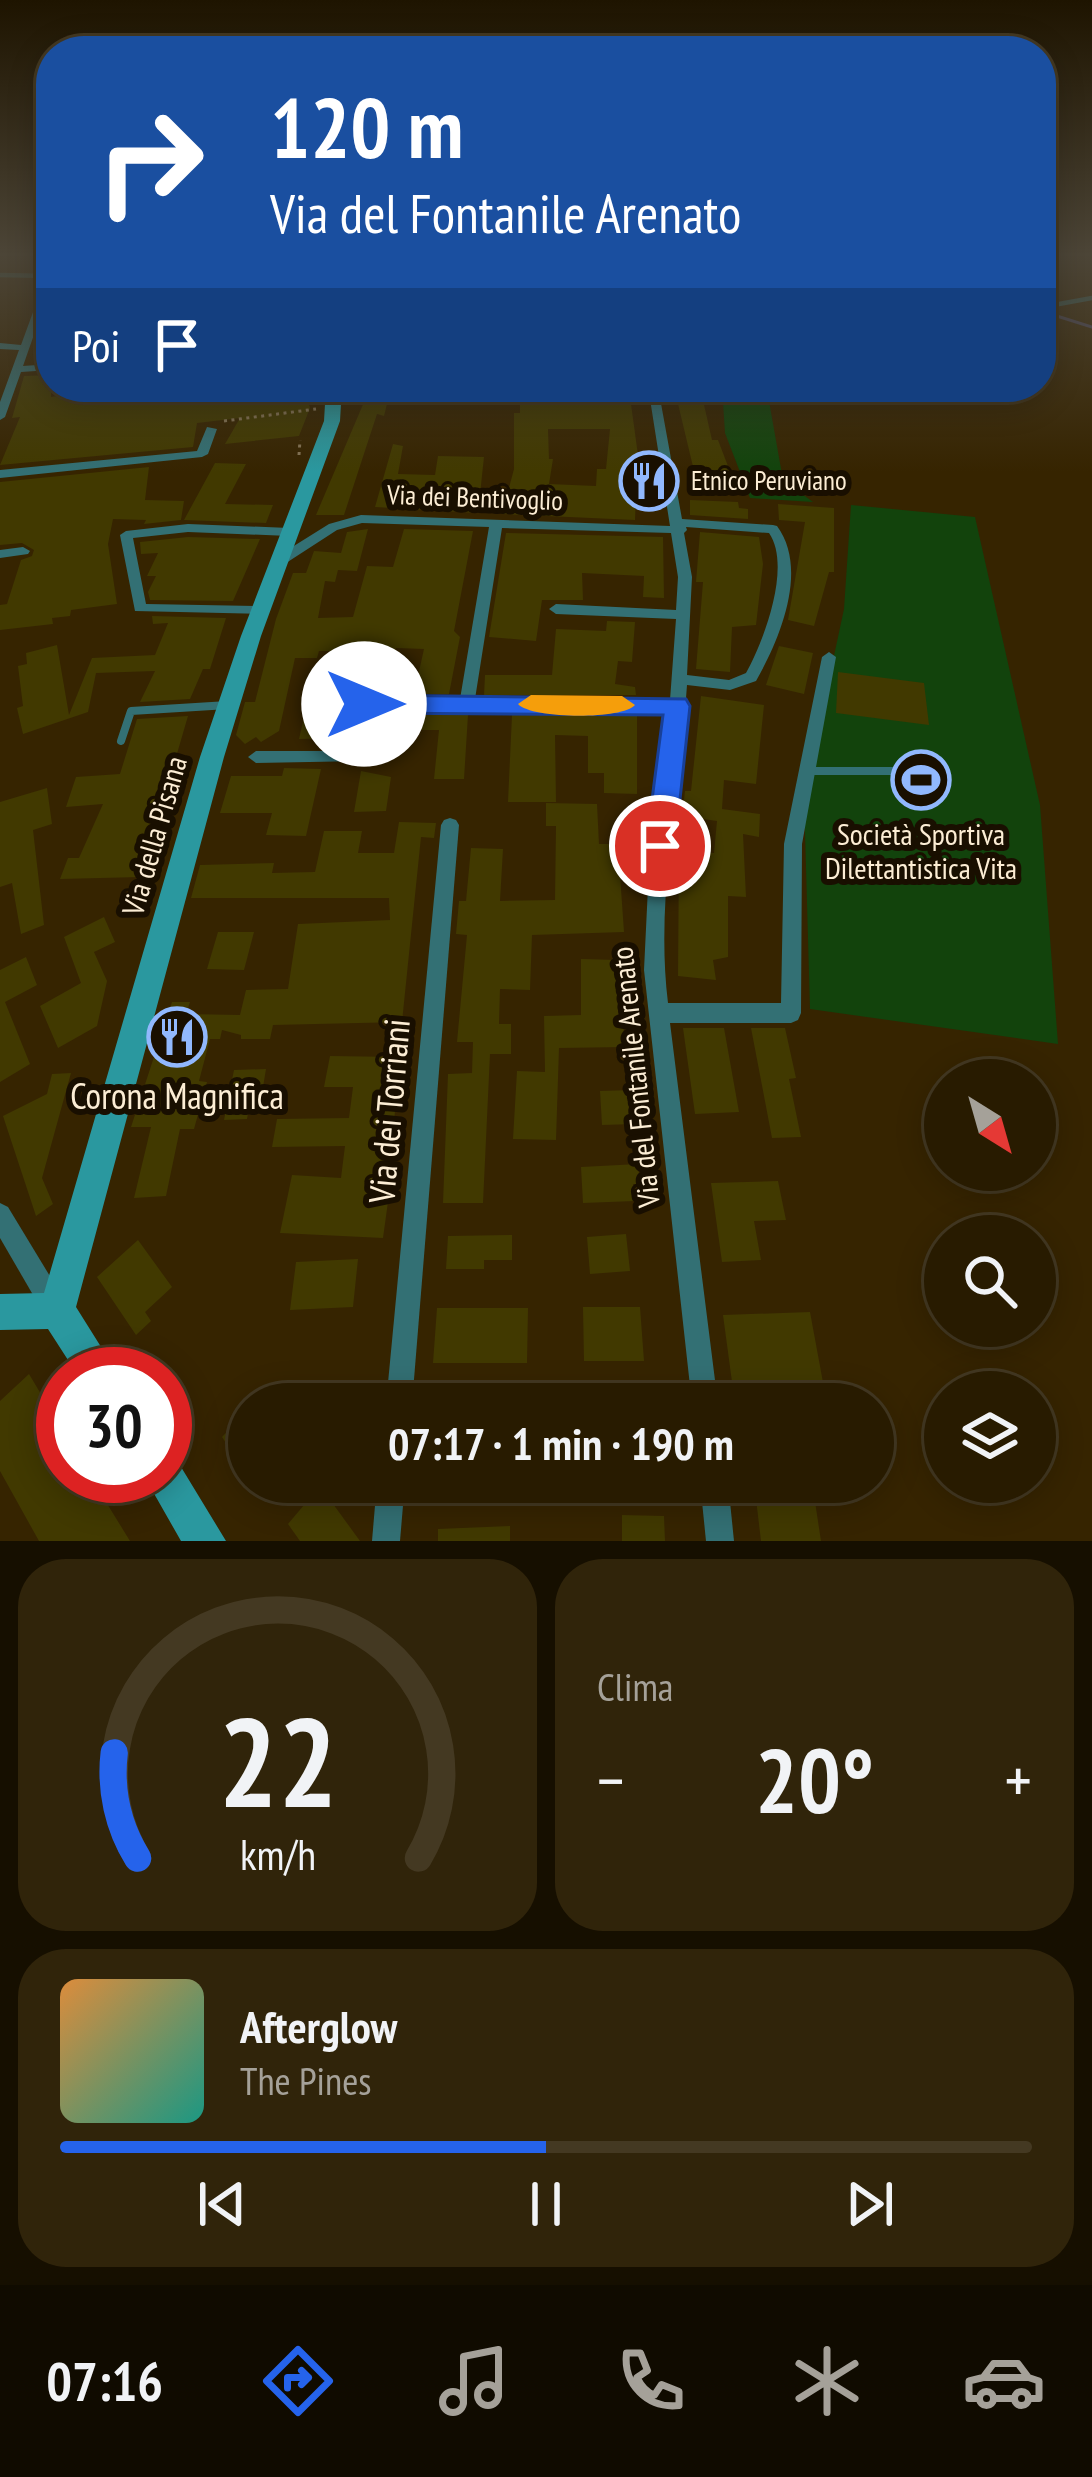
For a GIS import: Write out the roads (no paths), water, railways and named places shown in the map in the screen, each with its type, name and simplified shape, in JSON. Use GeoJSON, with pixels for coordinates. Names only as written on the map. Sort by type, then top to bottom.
{"type":"FeatureCollection","features":[{"type":"Feature","properties":{"kind":"main road","name":"Via della Pisana"},"geometry":{"type":"LineString","coordinates":[[57,1311],[178,870],[260,611],[333,402]]}},
{"type":"Feature","properties":{"kind":"main road"},"geometry":{"type":"LineString","coordinates":[[0,1312],[57,1311],[80,1347]]}},
{"type":"Feature","properties":{"kind":"main road"},"geometry":{"type":"LineString","coordinates":[[181,1503],[206,1541]]}},
{"type":"Feature","properties":{"kind":"street"},"geometry":{"type":"LineString","coordinates":[[0,417],[6,383],[17,370],[33,328]]}},
{"type":"Feature","properties":{"kind":"street"},"geometry":{"type":"LineString","coordinates":[[0,346],[26,347]]}},
{"type":"Feature","properties":{"kind":"street"},"geometry":{"type":"LineString","coordinates":[[17,370],[36,368]]}},
{"type":"Feature","properties":{"kind":"street","name":"Via del Fontanile Arenato"},"geometry":{"type":"LineString","coordinates":[[655,402],[680,526],[684,615],[656,901],[658,1012],[702,1383]]}},
{"type":"Feature","properties":{"kind":"street"},"geometry":{"type":"LineString","coordinates":[[0,474],[202,454],[211,429]]}},
{"type":"Feature","properties":{"kind":"street","name":"Via dei Bentivoglio"},"geometry":{"type":"LineString","coordinates":[[278,562],[333,527],[357,520],[773,529],[784,541],[787,569],[752,677],[730,685],[680,680]]}},
{"type":"Feature","properties":{"kind":"street"},"geometry":{"type":"LineString","coordinates":[[467,704],[496,523]]}},
{"type":"Feature","properties":{"kind":"street"},"geometry":{"type":"LineString","coordinates":[[260,611],[140,608],[126,536],[188,528],[289,532]]}},
{"type":"Feature","properties":{"kind":"street"},"geometry":{"type":"LineString","coordinates":[[0,554],[23,551]]}},
{"type":"Feature","properties":{"kind":"street"},"geometry":{"type":"LineString","coordinates":[[556,609],[684,615]]}},
{"type":"Feature","properties":{"kind":"street"},"geometry":{"type":"LineString","coordinates":[[658,1012],[790,1013],[792,866],[829,657]]}},
{"type":"Feature","properties":{"kind":"street"},"geometry":{"type":"LineString","coordinates":[[256,757],[356,757],[364,704],[677,706]]}},
{"type":"Feature","properties":{"kind":"street","name":"Via dei Torriani"},"geometry":{"type":"LineString","coordinates":[[401,1383],[450,825]]}},
{"type":"Feature","properties":{"kind":"street"},"geometry":{"type":"LineString","coordinates":[[0,1215],[57,1311]]}},
{"type":"Feature","properties":{"kind":"street"},"geometry":{"type":"LineString","coordinates":[[386,1541],[390,1503]]}},
{"type":"Feature","properties":{"kind":"street"},"geometry":{"type":"LineString","coordinates":[[716,1503],[720,1541]]}},
{"type":"Feature","properties":{"kind":"lane"},"geometry":{"type":"LineString","coordinates":[[121,741],[131,710],[229,705]]}},
{"type":"Feature","properties":{"kind":"lane"},"geometry":{"type":"LineString","coordinates":[[808,770],[897,771],[939,760]]}},
{"type":"Feature","properties":{"kind":"place","name":"Etnico Peruviano"},"geometry":{"type":"Point","coordinates":[649,481]}},
{"type":"Feature","properties":{"kind":"place","name":"Società Sportiva Dilettantistica Vita"},"geometry":{"type":"Point","coordinates":[921,780]}},
{"type":"Feature","properties":{"kind":"place","name":"Corona Magnifica"},"geometry":{"type":"Point","coordinates":[177,1037]}}]}
